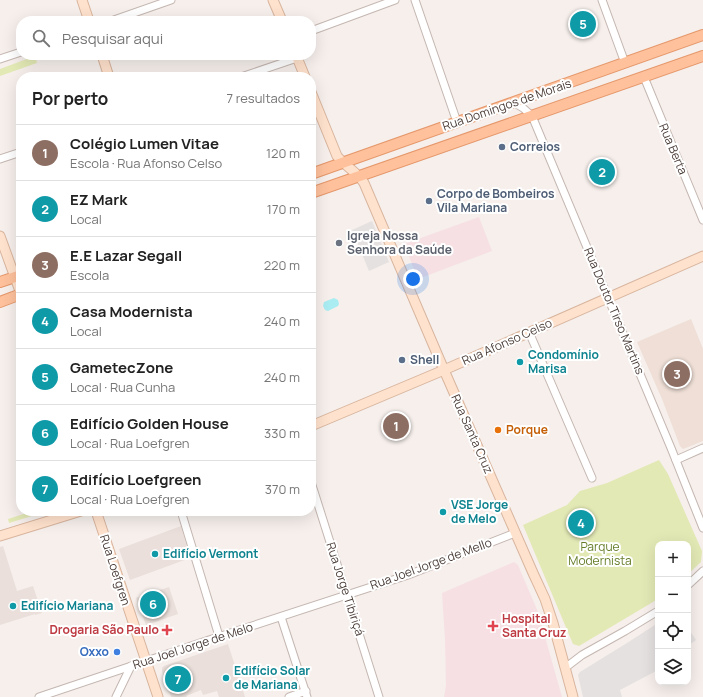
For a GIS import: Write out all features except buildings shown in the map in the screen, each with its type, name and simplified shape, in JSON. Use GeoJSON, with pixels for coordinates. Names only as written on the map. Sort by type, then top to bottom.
{"type":"FeatureCollection","features":[{"type":"Feature","properties":{"kind":"main road","name":"Rua Domingos de Morais"},"geometry":{"type":"LineString","coordinates":[[316,172],[625,64],[703,35]]}},
{"type":"Feature","properties":{"kind":"main road","name":"Rua Domingos de Morais"},"geometry":{"type":"LineString","coordinates":[[316,191],[703,56]]}},
{"type":"Feature","properties":{"kind":"main road"},"geometry":{"type":"LineString","coordinates":[[0,282],[16,277]]}},
{"type":"Feature","properties":{"kind":"main road"},"geometry":{"type":"LineString","coordinates":[[0,302],[16,296]]}},
{"type":"Feature","properties":{"kind":"street"},"geometry":{"type":"LineString","coordinates":[[82,0],[87,16]]}},
{"type":"Feature","properties":{"kind":"street"},"geometry":{"type":"LineString","coordinates":[[125,16],[171,0]]}},
{"type":"Feature","properties":{"kind":"street"},"geometry":{"type":"LineString","coordinates":[[274,0],[280,16]]}},
{"type":"Feature","properties":{"kind":"street"},"geometry":{"type":"LineString","coordinates":[[316,29],[395,0]]}},
{"type":"Feature","properties":{"kind":"street"},"geometry":{"type":"LineString","coordinates":[[415,0],[457,122]]}},
{"type":"Feature","properties":{"kind":"street"},"geometry":{"type":"LineString","coordinates":[[602,0],[625,64]]}},
{"type":"Feature","properties":{"kind":"street"},"geometry":{"type":"LineString","coordinates":[[0,59],[16,54]]}},
{"type":"Feature","properties":{"kind":"street"},"geometry":{"type":"LineString","coordinates":[[104,60],[107,72]]}},
{"type":"Feature","properties":{"kind":"street"},"geometry":{"type":"LineString","coordinates":[[254,72],[286,60]]}},
{"type":"Feature","properties":{"kind":"street"},"geometry":{"type":"LineString","coordinates":[[298,60],[303,72]]}},
{"type":"Feature","properties":{"kind":"street","name":"Rua Berta"},"geometry":{"type":"LineString","coordinates":[[644,77],[703,220]]}},
{"type":"Feature","properties":{"kind":"street","name":"Rua Doutor Tirso Martins"},"geometry":{"type":"LineString","coordinates":[[513,102],[532,116],[703,528]]}},
{"type":"Feature","properties":{"kind":"street"},"geometry":{"type":"LineString","coordinates":[[316,104],[337,156],[343,163],[360,176]]}},
{"type":"Feature","properties":{"kind":"street"},"geometry":{"type":"LineString","coordinates":[[0,160],[16,154]]}},
{"type":"Feature","properties":{"kind":"street","name":"Rua Santa Cruz"},"geometry":{"type":"LineString","coordinates":[[360,176],[545,600],[553,623],[572,697]]}},
{"type":"Feature","properties":{"kind":"street"},"geometry":{"type":"LineString","coordinates":[[0,236],[16,272]]}},
{"type":"Feature","properties":{"kind":"street","name":"Rua Afonso Celso"},"geometry":{"type":"LineString","coordinates":[[316,424],[444,370],[703,256]]}},
{"type":"Feature","properties":{"kind":"street"},"geometry":{"type":"LineString","coordinates":[[529,332],[592,478]]}},
{"type":"Feature","properties":{"kind":"street"},"geometry":{"type":"LineString","coordinates":[[676,460],[703,448]]}},
{"type":"Feature","properties":{"kind":"street","name":"Rua Jorge Tibiriçá"},"geometry":{"type":"LineString","coordinates":[[316,498],[379,697]]}},
{"type":"Feature","properties":{"kind":"street"},"geometry":{"type":"LineString","coordinates":[[0,536],[65,516]]}},
{"type":"Feature","properties":{"kind":"street","name":"Rua Loefgren"},"geometry":{"type":"LineString","coordinates":[[98,516],[158,697]]}},
{"type":"Feature","properties":{"kind":"street"},"geometry":{"type":"LineString","coordinates":[[183,516],[219,636]]}},
{"type":"Feature","properties":{"kind":"street","name":"Rua Joel Jorge de Mello"},"geometry":{"type":"LineString","coordinates":[[347,595],[408,575],[515,533]]}},
{"type":"Feature","properties":{"kind":"street"},"geometry":{"type":"LineString","coordinates":[[691,582],[703,571]]}},
{"type":"Feature","properties":{"kind":"street","name":"Rua Joel Jorge de Melo"},"geometry":{"type":"LineString","coordinates":[[39,697],[219,636],[347,595]]}},
{"type":"Feature","properties":{"kind":"street"},"geometry":{"type":"LineString","coordinates":[[565,668],[582,655],[655,613]]}},
{"type":"Feature","properties":{"kind":"street"},"geometry":{"type":"LineString","coordinates":[[281,617],[307,694],[289,697]]}},
{"type":"Feature","properties":{"kind":"street"},"geometry":{"type":"LineString","coordinates":[[562,658],[582,655]]}},
{"type":"Feature","properties":{"kind":"street"},"geometry":{"type":"LineString","coordinates":[[116,697],[131,666]]}},
{"type":"Feature","properties":{"kind":"shaded area"},"geometry":{"type":"Polygon","coordinates":[[[479,217],[492,251],[418,279],[404,244],[479,217]]]}},
{"type":"Feature","properties":{"kind":"shaded area"},"geometry":{"type":"Polygon","coordinates":[[[372,221],[389,262],[369,271],[352,230],[372,221]]]}},
{"type":"Feature","properties":{"kind":"shaded area"},"geometry":{"type":"Polygon","coordinates":[[[691,319],[703,349],[703,441],[683,449],[680,446],[662,399],[637,342],[691,319]]]}},
{"type":"Feature","properties":{"kind":"shaded area"},"geometry":{"type":"Polygon","coordinates":[[[181,526],[190,558],[130,580],[119,549],[181,526]]]}},
{"type":"Feature","properties":{"kind":"shaded area"},"geometry":{"type":"Polygon","coordinates":[[[3,546],[17,591],[33,586],[42,613],[0,625],[0,547],[3,546]]]}},
{"type":"Feature","properties":{"kind":"shaded area","name":"Hospital Santa Cruz"},"geometry":{"type":"Polygon","coordinates":[[[514,562],[518,565],[538,612],[562,697],[444,697],[446,685],[442,593],[514,562]]]}},
{"type":"Feature","properties":{"kind":"shaded area"},"geometry":{"type":"Polygon","coordinates":[[[169,587],[178,614],[146,625],[136,598],[169,587]]]}},
{"type":"Feature","properties":{"kind":"shaded area"},"geometry":{"type":"Polygon","coordinates":[[[655,625],[655,672],[620,690],[622,697],[583,697],[578,675],[580,672],[655,625]]]}},
{"type":"Feature","properties":{"kind":"shaded area"},"geometry":{"type":"Polygon","coordinates":[[[691,632],[696,640],[691,644],[691,632]]]}},
{"type":"Feature","properties":{"kind":"shaded area"},"geometry":{"type":"Polygon","coordinates":[[[228,644],[245,697],[219,697],[217,691],[203,695],[201,690],[186,696],[187,697],[171,697],[162,671],[164,666],[228,644]]]}},
{"type":"Feature","properties":{"kind":"green space"},"geometry":{"type":"Polygon","coordinates":[[[24,60],[36,60],[37,63],[0,76],[0,69],[24,60]]]}},
{"type":"Feature","properties":{"kind":"green space","name":"Parque Modernista"},"geometry":{"type":"Polygon","coordinates":[[[659,460],[668,474],[702,551],[701,562],[691,571],[691,541],[655,541],[655,601],[579,646],[573,644],[523,525],[567,505],[580,491],[607,483],[659,460]]]}},
{"type":"Feature","properties":{"kind":"green space"},"geometry":{"type":"Polygon","coordinates":[[[17,516],[32,516],[9,523],[8,519],[17,516]]]}},
{"type":"Feature","properties":{"kind":"water"},"geometry":{"type":"Polygon","coordinates":[[[334,298],[338,300],[338,306],[328,311],[325,310],[323,306],[324,302],[334,298]]]}},
{"type":"Feature","properties":{"kind":"place","name":"GametecZone"},"geometry":{"type":"Point","coordinates":[583,24]}},
{"type":"Feature","properties":{"kind":"place","name":"Correios"},"geometry":{"type":"Point","coordinates":[502,147]}},
{"type":"Feature","properties":{"kind":"place","name":"EZ Mark"},"geometry":{"type":"Point","coordinates":[602,172]}},
{"type":"Feature","properties":{"kind":"place","name":"Corpo de Bombeiros Vila Mariana"},"geometry":{"type":"Point","coordinates":[429,201]}},
{"type":"Feature","properties":{"kind":"place","name":"Igreja Nossa Senhora da Saúde"},"geometry":{"type":"Point","coordinates":[339,243]}},
{"type":"Feature","properties":{"kind":"place","name":"Shell"},"geometry":{"type":"Point","coordinates":[402,360]}},
{"type":"Feature","properties":{"kind":"place","name":"Condomínio Marisa"},"geometry":{"type":"Point","coordinates":[520,362]}},
{"type":"Feature","properties":{"kind":"place","name":"E.E Lazar Segall"},"geometry":{"type":"Point","coordinates":[677,374]}},
{"type":"Feature","properties":{"kind":"place","name":"Colégio Lumen Vitae"},"geometry":{"type":"Point","coordinates":[396,426]}},
{"type":"Feature","properties":{"kind":"place","name":"Porque"},"geometry":{"type":"Point","coordinates":[498,430]}},
{"type":"Feature","properties":{"kind":"place","name":"VSE Jorge de Melo"},"geometry":{"type":"Point","coordinates":[443,512]}},
{"type":"Feature","properties":{"kind":"place","name":"Casa Modernista"},"geometry":{"type":"Point","coordinates":[581,523]}},
{"type":"Feature","properties":{"kind":"place","name":"Edifício Vermont"},"geometry":{"type":"Point","coordinates":[155,554]}},
{"type":"Feature","properties":{"kind":"place","name":"Edifício Golden House"},"geometry":{"type":"Point","coordinates":[153,604]}},
{"type":"Feature","properties":{"kind":"place","name":"Edifício Mariana"},"geometry":{"type":"Point","coordinates":[13,606]}},
{"type":"Feature","properties":{"kind":"place","name":"Hospital Santa Cruz"},"geometry":{"type":"Point","coordinates":[493,626]}},
{"type":"Feature","properties":{"kind":"place","name":"Drogaria São Paulo"},"geometry":{"type":"Point","coordinates":[167,630]}},
{"type":"Feature","properties":{"kind":"place","name":"Oxxo"},"geometry":{"type":"Point","coordinates":[117,652]}},
{"type":"Feature","properties":{"kind":"place","name":"Edifício Solar de Mariana"},"geometry":{"type":"Point","coordinates":[226,678]}},
{"type":"Feature","properties":{"kind":"place","name":"Edifício Loefgreen"},"geometry":{"type":"Point","coordinates":[178,679]}}]}
